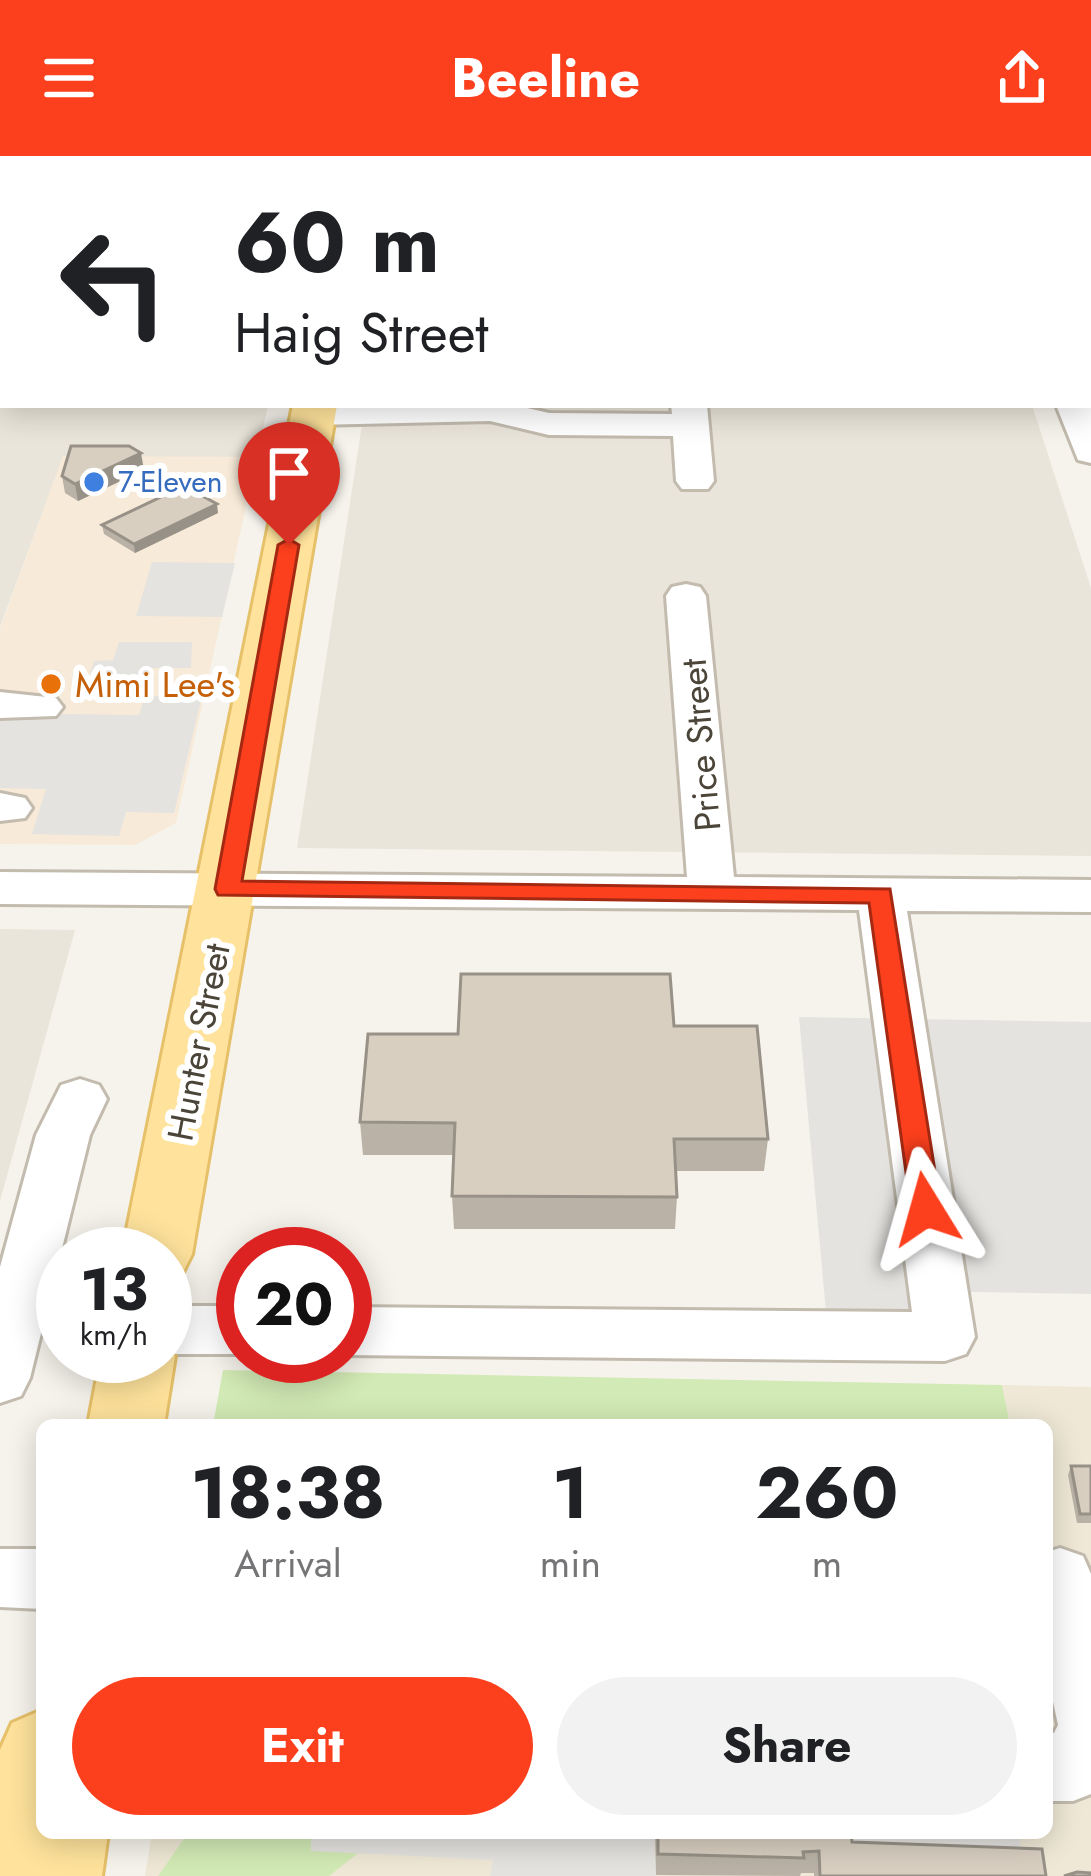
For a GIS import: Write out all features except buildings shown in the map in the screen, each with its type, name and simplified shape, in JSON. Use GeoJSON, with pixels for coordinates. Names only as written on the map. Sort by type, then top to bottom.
{"type":"FeatureCollection","features":[{"type":"Feature","properties":{"kind":"main road","name":"Hunter Street"},"geometry":{"type":"LineString","coordinates":[[162,1227],[314,410]]}},
{"type":"Feature","properties":{"kind":"main road"},"geometry":{"type":"LineString","coordinates":[[127,1419],[133,1383]]}},
{"type":"Feature","properties":{"kind":"main road"},"geometry":{"type":"LineString","coordinates":[[2,1876],[36,1771]]}},
{"type":"Feature","properties":{"kind":"main road"},"geometry":{"type":"LineString","coordinates":[[58,1876],[63,1839]]}},
{"type":"Feature","properties":{"kind":"street"},"geometry":{"type":"LineString","coordinates":[[1075,408],[1091,452]]}},
{"type":"Feature","properties":{"kind":"street"},"geometry":{"type":"LineString","coordinates":[[314,410],[490,410],[549,424],[690,415],[695,481]]}},
{"type":"Feature","properties":{"kind":"street","name":"Price Street"},"geometry":{"type":"LineString","coordinates":[[686,596],[712,894]]}},
{"type":"Feature","properties":{"kind":"street"},"geometry":{"type":"LineString","coordinates":[[0,888],[1091,896]]}},
{"type":"Feature","properties":{"kind":"street"},"geometry":{"type":"LineString","coordinates":[[372,1331],[945,1337],[881,895]]}},
{"type":"Feature","properties":{"kind":"street"},"geometry":{"type":"LineString","coordinates":[[0,1378],[63,1135],[80,1099]]}},
{"type":"Feature","properties":{"kind":"street"},"geometry":{"type":"LineString","coordinates":[[1060,1577],[1091,1722]]}},
{"type":"Feature","properties":{"kind":"street"},"geometry":{"type":"LineString","coordinates":[[0,1578],[36,1579]]}},
{"type":"Feature","properties":{"kind":"street"},"geometry":{"type":"LineString","coordinates":[[1053,1767],[1073,1767],[1091,1733]]}},
{"type":"Feature","properties":{"kind":"shaded area"},"geometry":{"type":"Polygon","coordinates":[[[0,408],[267,408],[257,457],[63,457],[0,627],[0,408]]]}},
{"type":"Feature","properties":{"kind":"shaded area"},"geometry":{"type":"Polygon","coordinates":[[[365,408],[1033,408],[1091,588],[1091,856],[297,848],[365,408]]]}},
{"type":"Feature","properties":{"kind":"shaded area"},"geometry":{"type":"Polygon","coordinates":[[[63,456],[257,457],[176,823],[135,845],[0,844],[0,629],[63,456]]]}},
{"type":"Feature","properties":{"kind":"shaded area"},"geometry":{"type":"Polygon","coordinates":[[[152,562],[235,563],[222,617],[136,616],[152,562]]]}},
{"type":"Feature","properties":{"kind":"shaded area"},"geometry":{"type":"Polygon","coordinates":[[[119,642],[192,642],[191,668],[150,668],[133,692],[85,692],[94,661],[113,660],[119,642]]]}},
{"type":"Feature","properties":{"kind":"shaded area"},"geometry":{"type":"Polygon","coordinates":[[[145,696],[202,696],[174,813],[126,812],[119,836],[32,834],[46,789],[0,788],[0,713],[139,715],[145,696]]]}},
{"type":"Feature","properties":{"kind":"shaded area"},"geometry":{"type":"Polygon","coordinates":[[[0,929],[75,930],[0,1201],[0,929]]]}},
{"type":"Feature","properties":{"kind":"shaded area"},"geometry":{"type":"Polygon","coordinates":[[[799,1017],[1091,1022],[1091,1294],[913,1291],[915,1314],[826,1312],[799,1017]]]}},
{"type":"Feature","properties":{"kind":"shaded area"},"geometry":{"type":"Polygon","coordinates":[[[1002,1385],[1091,1387],[1091,1876],[145,1876],[151,1839],[1053,1839],[1053,1419],[1009,1419],[1002,1385]]]}},
{"type":"Feature","properties":{"kind":"shaded area"},"geometry":{"type":"Polygon","coordinates":[[[311,1839],[655,1839],[656,1876],[490,1876],[493,1860],[311,1851],[311,1839]]]}},
{"type":"Feature","properties":{"kind":"shaded area"},"geometry":{"type":"Polygon","coordinates":[[[844,1839],[1020,1839],[1024,1871],[846,1863],[844,1839]]]}},
{"type":"Feature","properties":{"kind":"green space"},"geometry":{"type":"Polygon","coordinates":[[[372,1373],[1002,1385],[1009,1419],[214,1419],[221,1383],[372,1383],[372,1373]]]}},
{"type":"Feature","properties":{"kind":"green space"},"geometry":{"type":"Polygon","coordinates":[[[184,1839],[360,1839],[358,1853],[329,1876],[158,1876],[184,1839]]]}},
{"type":"Feature","properties":{"kind":"place","name":"7-Eleven"},"geometry":{"type":"Point","coordinates":[94,482]}},
{"type":"Feature","properties":{"kind":"place","name":"Mimi Lee's"},"geometry":{"type":"Point","coordinates":[51,684]}},
{"type":"Feature","properties":{"kind":"route"},"geometry":{"type":"LineString","coordinates":[[289,545],[227,889],[881,895],[926,1209]]}}]}
